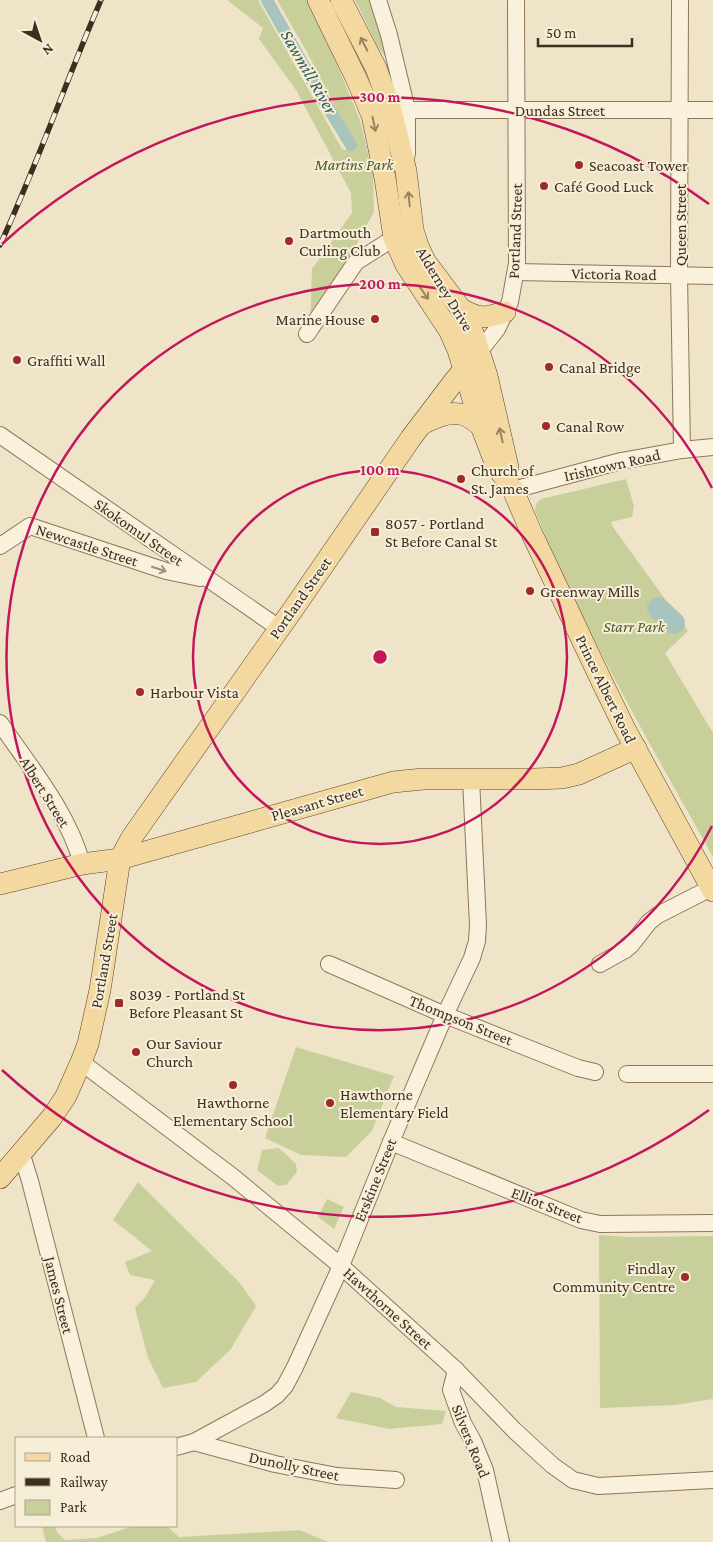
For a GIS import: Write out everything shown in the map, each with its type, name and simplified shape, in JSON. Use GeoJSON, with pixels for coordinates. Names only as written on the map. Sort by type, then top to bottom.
{"type":"FeatureCollection","features":[{"type":"Feature","properties":{"kind":"main road","name":"Alderney Drive"},"geometry":{"type":"LineString","coordinates":[[318,0],[372,115],[385,178],[403,234],[461,309],[473,333],[479,352]]}},
{"type":"Feature","properties":{"kind":"main road","name":"Alderney Drive"},"geometry":{"type":"LineString","coordinates":[[341,0],[376,68],[390,107],[406,171],[403,234],[406,265],[449,330],[458,350],[463,370]]}},
{"type":"Feature","properties":{"kind":"main road"},"geometry":{"type":"LineString","coordinates":[[461,309],[476,317],[486,318],[505,312]]}},
{"type":"Feature","properties":{"kind":"main road","name":"Portland Street"},"geometry":{"type":"LineString","coordinates":[[0,1178],[62,1103],[81,1062],[88,1044],[100,990],[120,859],[138,827],[422,424],[479,352]]}},
{"type":"Feature","properties":{"kind":"main road","name":"Prince Albert Road"},"geometry":{"type":"LineString","coordinates":[[479,352],[487,376],[508,463],[511,486]]}},
{"type":"Feature","properties":{"kind":"main road","name":"Prince Albert Road"},"geometry":{"type":"LineString","coordinates":[[463,370],[496,465],[511,486],[602,682],[712,889]]}},
{"type":"Feature","properties":{"kind":"main road"},"geometry":{"type":"LineString","coordinates":[[422,424],[436,417],[448,414],[464,414],[481,426]]}},
{"type":"Feature","properties":{"kind":"main road","name":"Pleasant Street"},"geometry":{"type":"LineString","coordinates":[[0,884],[82,864],[120,859],[393,782],[423,779],[534,780],[562,778],[579,774],[636,748]]}},
{"type":"Feature","properties":{"kind":"street"},"geometry":{"type":"LineString","coordinates":[[378,0],[389,35],[407,110],[406,171]]}},
{"type":"Feature","properties":{"kind":"street","name":"Portland Street"},"geometry":{"type":"LineString","coordinates":[[479,352],[494,334],[510,302],[516,272],[516,0]]}},
{"type":"Feature","properties":{"kind":"street","name":"Queen Street"},"geometry":{"type":"LineString","coordinates":[[680,0],[679,275],[682,450]]}},
{"type":"Feature","properties":{"kind":"street","name":"Dundas Street"},"geometry":{"type":"LineString","coordinates":[[407,110],[713,110]]}},
{"type":"Feature","properties":{"kind":"street"},"geometry":{"type":"LineString","coordinates":[[307,334],[356,262],[403,234]]}},
{"type":"Feature","properties":{"kind":"street","name":"Victoria Road"},"geometry":{"type":"LineString","coordinates":[[516,272],[713,276]]}},
{"type":"Feature","properties":{"kind":"street","name":"Skokomul Street"},"geometry":{"type":"LineString","coordinates":[[0,434],[279,628]]}},
{"type":"Feature","properties":{"kind":"street","name":"Irishtown Road"},"geometry":{"type":"LineString","coordinates":[[511,486],[621,461],[713,446]]}},
{"type":"Feature","properties":{"kind":"street","name":"Newcastle Street"},"geometry":{"type":"LineString","coordinates":[[0,546],[30,526],[166,571],[208,580]]}},
{"type":"Feature","properties":{"kind":"street","name":"Albert Street"},"geometry":{"type":"LineString","coordinates":[[0,723],[63,817],[78,848],[82,864]]}},
{"type":"Feature","properties":{"kind":"street","name":"Erskine Street"},"geometry":{"type":"LineString","coordinates":[[194,1442],[264,1404],[277,1395],[285,1386],[341,1266],[390,1142],[472,958],[477,941],[478,925],[471,779]]}},
{"type":"Feature","properties":{"kind":"street"},"geometry":{"type":"LineString","coordinates":[[600,964],[626,950],[648,922],[658,915],[712,889]]}},
{"type":"Feature","properties":{"kind":"street","name":"Thompson Street"},"geometry":{"type":"LineString","coordinates":[[329,964],[445,1015],[578,1068],[595,1072]]}},
{"type":"Feature","properties":{"kind":"street","name":"Hawthorne Street"},"geometry":{"type":"LineString","coordinates":[[81,1062],[233,1178],[341,1266],[456,1370],[514,1430],[552,1465],[573,1480],[598,1486],[713,1480]]}},
{"type":"Feature","properties":{"kind":"street"},"geometry":{"type":"LineString","coordinates":[[627,1074],[713,1074]]}},
{"type":"Feature","properties":{"kind":"street","name":"Elliot Street"},"geometry":{"type":"LineString","coordinates":[[390,1142],[581,1220],[600,1224],[713,1223]]}},
{"type":"Feature","properties":{"kind":"street","name":"James Street"},"geometry":{"type":"LineString","coordinates":[[21,1152],[96,1437]]}},
{"type":"Feature","properties":{"kind":"street","name":"Silvers Road"},"geometry":{"type":"LineString","coordinates":[[456,1370],[451,1390],[459,1415],[481,1458],[485,1470],[501,1542]]}},
{"type":"Feature","properties":{"kind":"street"},"geometry":{"type":"LineString","coordinates":[[178,1446],[194,1442]]}},
{"type":"Feature","properties":{"kind":"street","name":"Dunolly Street"},"geometry":{"type":"LineString","coordinates":[[194,1442],[275,1464],[328,1474],[396,1480]]}},
{"type":"Feature","properties":{"kind":"street"},"geometry":{"type":"LineString","coordinates":[[0,1501],[15,1495]]}},
{"type":"Feature","properties":{"kind":"green space","name":"Martins Park"},"geometry":{"type":"Polygon","coordinates":[[[227,0],[258,0],[342,149],[345,150],[349,146],[349,138],[335,107],[308,54],[277,0],[310,0],[360,120],[373,174],[374,212],[310,330],[312,269],[352,213],[351,193],[296,90],[259,39],[263,28],[227,0]]]}},
{"type":"Feature","properties":{"kind":"green space"},"geometry":{"type":"Polygon","coordinates":[[[355,0],[371,0],[389,60],[379,49],[355,0]]]}},
{"type":"Feature","properties":{"kind":"green space","name":"Starr Park"},"geometry":{"type":"Polygon","coordinates":[[[626,479],[634,506],[632,517],[611,522],[688,631],[665,653],[713,733],[713,857],[596,643],[554,556],[535,511],[536,504],[541,499],[626,479]]]}},
{"type":"Feature","properties":{"kind":"green space","name":"Hawthorne Elementary Field"},"geometry":{"type":"Polygon","coordinates":[[[296,1047],[394,1076],[372,1131],[346,1157],[301,1155],[265,1138],[296,1047]]]}},
{"type":"Feature","properties":{"kind":"green space"},"geometry":{"type":"Polygon","coordinates":[[[279,1148],[296,1164],[297,1172],[286,1185],[278,1186],[257,1170],[262,1150],[279,1148]]]}},
{"type":"Feature","properties":{"kind":"green space"},"geometry":{"type":"Polygon","coordinates":[[[138,1182],[240,1283],[256,1306],[231,1349],[196,1382],[163,1388],[148,1358],[135,1308],[146,1296],[155,1280],[130,1275],[125,1262],[152,1251],[113,1220],[138,1182]]]}},
{"type":"Feature","properties":{"kind":"green space"},"geometry":{"type":"Polygon","coordinates":[[[327,1199],[344,1207],[334,1229],[318,1217],[327,1199]]]}},
{"type":"Feature","properties":{"kind":"green space"},"geometry":{"type":"Polygon","coordinates":[[[599,1235],[630,1237],[713,1236],[713,1399],[676,1405],[600,1408],[599,1235]]]}},
{"type":"Feature","properties":{"kind":"green space"},"geometry":{"type":"Polygon","coordinates":[[[351,1392],[380,1398],[396,1407],[446,1411],[442,1424],[389,1429],[336,1418],[351,1392]]]}},
{"type":"Feature","properties":{"kind":"green space"},"geometry":{"type":"Polygon","coordinates":[[[42,1527],[55,1527],[57,1532],[65,1540],[97,1538],[130,1527],[168,1527],[179,1537],[300,1530],[328,1542],[46,1542],[42,1527]]]}},
{"type":"Feature","properties":{"kind":"waterway","name":"Sawmill River"},"geometry":{"type":"LineString","coordinates":[[267,0],[351,145]]}},
{"type":"Feature","properties":{"kind":"waterway","name":"Sawmill River"},"geometry":{"type":"LineString","coordinates":[[658,608],[674,623]]}},
{"type":"Feature","properties":{"kind":"railway"},"geometry":{"type":"LineString","coordinates":[[0,245],[101,0]]}},
{"type":"Feature","properties":{"kind":"place","name":"Seacoast Tower"},"geometry":{"type":"Point","coordinates":[579,165]}},
{"type":"Feature","properties":{"kind":"place","name":"Café Good Luck"},"geometry":{"type":"Point","coordinates":[544,186]}},
{"type":"Feature","properties":{"kind":"place","name":"Dartmouth Curling Club"},"geometry":{"type":"Point","coordinates":[289,241]}},
{"type":"Feature","properties":{"kind":"place","name":"Marine House"},"geometry":{"type":"Point","coordinates":[375,319]}},
{"type":"Feature","properties":{"kind":"place","name":"Graffiti Wall"},"geometry":{"type":"Point","coordinates":[17,360]}},
{"type":"Feature","properties":{"kind":"place","name":"Canal Bridge"},"geometry":{"type":"Point","coordinates":[549,367]}},
{"type":"Feature","properties":{"kind":"place","name":"Canal Row"},"geometry":{"type":"Point","coordinates":[546,426]}},
{"type":"Feature","properties":{"kind":"place","name":"Church of St. James"},"geometry":{"type":"Point","coordinates":[461,479]}},
{"type":"Feature","properties":{"kind":"place","name":"8057 - Portland St Before Canal St"},"geometry":{"type":"Point","coordinates":[375,532]}},
{"type":"Feature","properties":{"kind":"place","name":"Greenway Mills"},"geometry":{"type":"Point","coordinates":[530,591]}},
{"type":"Feature","properties":{"kind":"place","name":"Harbour Vista"},"geometry":{"type":"Point","coordinates":[140,692]}},
{"type":"Feature","properties":{"kind":"place","name":"8039 - Portland St Before Pleasant St"},"geometry":{"type":"Point","coordinates":[119,1003]}},
{"type":"Feature","properties":{"kind":"place","name":"Our Saviour Church"},"geometry":{"type":"Point","coordinates":[136,1052]}},
{"type":"Feature","properties":{"kind":"place","name":"Hawthorne Elementary School"},"geometry":{"type":"Point","coordinates":[233,1085]}},
{"type":"Feature","properties":{"kind":"place","name":"Hawthorne Elementary Field"},"geometry":{"type":"Point","coordinates":[330,1103]}},
{"type":"Feature","properties":{"kind":"place","name":"Findlay Community Centre"},"geometry":{"type":"Point","coordinates":[685,1277]}}]}
